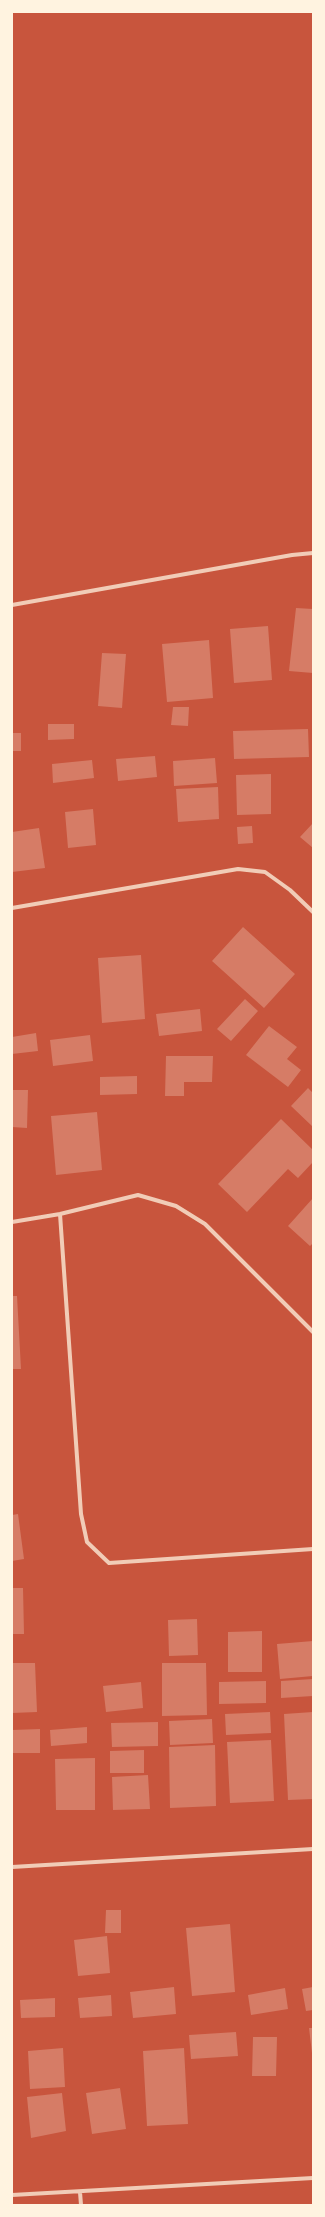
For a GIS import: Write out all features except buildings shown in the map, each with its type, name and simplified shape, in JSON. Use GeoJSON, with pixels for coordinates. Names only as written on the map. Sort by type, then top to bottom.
{"type":"FeatureCollection","features":[{"type":"Feature","properties":{"kind":"street"},"geometry":{"type":"LineString","coordinates":[[12,605],[292,554],[313,553]]}},
{"type":"Feature","properties":{"kind":"street"},"geometry":{"type":"LineString","coordinates":[[12,908],[238,869],[265,872],[290,890],[313,912]]}},
{"type":"Feature","properties":{"kind":"street"},"geometry":{"type":"LineString","coordinates":[[12,1222],[60,1214],[138,1195],[176,1206],[205,1224],[313,1332]]}},
{"type":"Feature","properties":{"kind":"street"},"geometry":{"type":"LineString","coordinates":[[60,1214],[81,1514],[87,1542],[110,1563],[313,1549]]}},
{"type":"Feature","properties":{"kind":"street"},"geometry":{"type":"LineString","coordinates":[[12,1867],[313,1849]]}},
{"type":"Feature","properties":{"kind":"street"},"geometry":{"type":"LineString","coordinates":[[12,2195],[313,2178]]}},
{"type":"Feature","properties":{"kind":"street"},"geometry":{"type":"LineString","coordinates":[[80,2192],[81,2205]]}}]}
